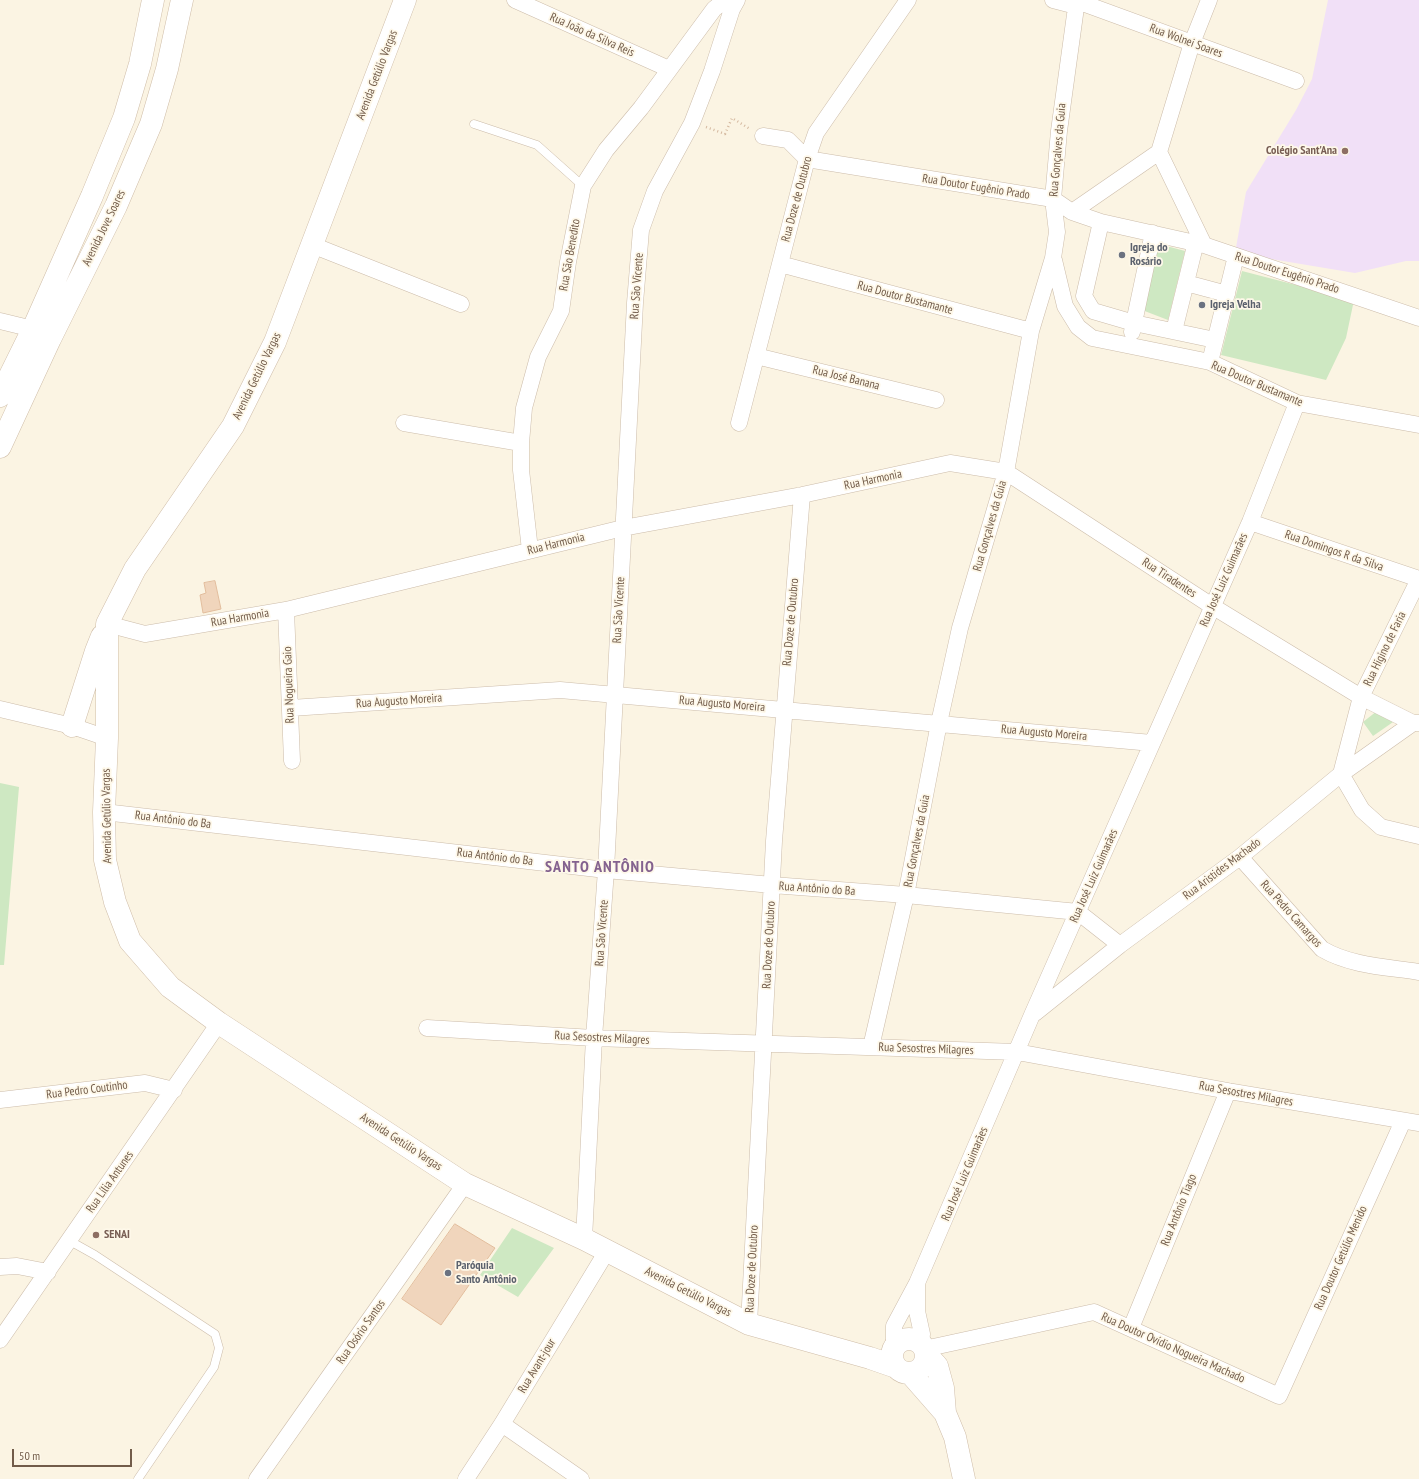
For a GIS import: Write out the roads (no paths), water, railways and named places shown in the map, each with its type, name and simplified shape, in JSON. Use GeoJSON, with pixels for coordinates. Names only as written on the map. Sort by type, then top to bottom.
{"type":"FeatureCollection","features":[{"type":"Feature","properties":{"kind":"street","name":"Avenida Jove Soares"},"geometry":{"type":"LineString","coordinates":[[0,396],[33,330],[92,196],[124,118],[140,64],[153,0]]}},
{"type":"Feature","properties":{"kind":"street","name":"Avenida Jove Soares"},"geometry":{"type":"LineString","coordinates":[[0,447],[50,339],[116,206],[151,124],[167,69],[182,0]]}},
{"type":"Feature","properties":{"kind":"street","name":"Avenida Getúlio Vargas"},"geometry":{"type":"LineString","coordinates":[[405,0],[275,342],[233,426],[135,569],[108,624],[107,738],[104,812],[105,860],[115,902],[130,941],[170,987],[219,1023],[465,1184],[584,1239],[749,1324],[870,1358],[900,1363]]}},
{"type":"Feature","properties":{"kind":"street","name":"Rua João da Silva Reis"},"geometry":{"type":"LineString","coordinates":[[515,0],[669,69]]}},
{"type":"Feature","properties":{"kind":"street","name":"Rua São Benedito"},"geometry":{"type":"LineString","coordinates":[[530,550],[522,470],[521,443],[524,408],[538,357],[562,311],[568,262],[583,186],[606,150],[641,108],[714,9],[725,0]]}},
{"type":"Feature","properties":{"kind":"street","name":"Rua São Vicente"},"geometry":{"type":"LineString","coordinates":[[584,1239],[594,1038],[606,870],[635,303],[641,230],[655,191],[692,122],[712,71],[732,9],[737,0]]}},
{"type":"Feature","properties":{"kind":"street","name":"Rua Doze de Outubro"},"geometry":{"type":"LineString","coordinates":[[739,422],[807,159],[816,133],[908,0]]}},
{"type":"Feature","properties":{"kind":"street"},"geometry":{"type":"LineString","coordinates":[[1053,0],[1077,2]]}},
{"type":"Feature","properties":{"kind":"street"},"geometry":{"type":"LineString","coordinates":[[1072,212],[1159,152],[1192,43],[1209,0]]}},
{"type":"Feature","properties":{"kind":"street","name":"Rua Wolnei Soares"},"geometry":{"type":"LineString","coordinates":[[1077,2],[1296,81]]}},
{"type":"Feature","properties":{"kind":"street","name":"Rua Gonçalves da Guia"},"geometry":{"type":"LineString","coordinates":[[872,1047],[906,895],[939,723],[960,628],[1006,472],[1031,331],[1053,258],[1057,232],[1053,199],[1059,131],[1077,2]]}},
{"type":"Feature","properties":{"kind":"street"},"geometry":{"type":"LineString","coordinates":[[763,136],[788,140],[807,159]]}},
{"type":"Feature","properties":{"kind":"street"},"geometry":{"type":"LineString","coordinates":[[1159,152],[1200,244],[1186,283],[1174,331]]}},
{"type":"Feature","properties":{"kind":"street","name":"Rua Doutor Eugênio Prado"},"geometry":{"type":"LineString","coordinates":[[807,159],[1053,199],[1072,212],[1101,222],[1200,244],[1419,318]]}},
{"type":"Feature","properties":{"kind":"street"},"geometry":{"type":"LineString","coordinates":[[1101,222],[1084,296],[1093,311],[1134,323],[1215,340]]}},
{"type":"Feature","properties":{"kind":"street"},"geometry":{"type":"LineString","coordinates":[[1129,345],[1153,233]]}},
{"type":"Feature","properties":{"kind":"street"},"geometry":{"type":"LineString","coordinates":[[312,244],[461,304]]}},
{"type":"Feature","properties":{"kind":"street"},"geometry":{"type":"LineString","coordinates":[[1210,362],[1236,256]]}},
{"type":"Feature","properties":{"kind":"street","name":"Rua Doutor Bustamante"},"geometry":{"type":"LineString","coordinates":[[1053,258],[1065,306],[1078,327],[1092,338],[1210,362],[1297,404],[1419,425]]}},
{"type":"Feature","properties":{"kind":"street","name":"Rua Doutor Bustamante"},"geometry":{"type":"LineString","coordinates":[[780,264],[1031,331]]}},
{"type":"Feature","properties":{"kind":"street"},"geometry":{"type":"LineString","coordinates":[[1186,283],[1227,294]]}},
{"type":"Feature","properties":{"kind":"street"},"geometry":{"type":"LineString","coordinates":[[0,321],[33,330]]}},
{"type":"Feature","properties":{"kind":"street","name":"Rua José Banana"},"geometry":{"type":"LineString","coordinates":[[756,356],[936,400]]}},
{"type":"Feature","properties":{"kind":"street","name":"Rua José Luiz Guimarães"},"geometry":{"type":"LineString","coordinates":[[900,1363],[894,1326],[917,1283],[1032,1015],[1250,522],[1297,404]]}},
{"type":"Feature","properties":{"kind":"street"},"geometry":{"type":"LineString","coordinates":[[404,423],[521,443]]}},
{"type":"Feature","properties":{"kind":"street","name":"Rua Harmonia"},"geometry":{"type":"LineString","coordinates":[[108,624],[145,634],[286,610],[623,528],[802,495],[950,463],[1006,472]]}},
{"type":"Feature","properties":{"kind":"street","name":"Rua Tiradentes"},"geometry":{"type":"LineString","coordinates":[[1006,472],[1212,606],[1361,697],[1416,723]]}},
{"type":"Feature","properties":{"kind":"street","name":"Rua Doze de Outubro"},"geometry":{"type":"LineString","coordinates":[[749,1324],[774,841],[802,495]]}},
{"type":"Feature","properties":{"kind":"street","name":"Rua Domingos R da Silva"},"geometry":{"type":"LineString","coordinates":[[1250,522],[1419,579]]}},
{"type":"Feature","properties":{"kind":"street","name":"Rua Higino de Faria"},"geometry":{"type":"LineString","coordinates":[[1341,774],[1361,697],[1419,579]]}},
{"type":"Feature","properties":{"kind":"street","name":"Rua Nogueira Gaio"},"geometry":{"type":"LineString","coordinates":[[286,610],[292,761]]}},
{"type":"Feature","properties":{"kind":"street"},"geometry":{"type":"LineString","coordinates":[[72,726],[96,651],[108,624]]}},
{"type":"Feature","properties":{"kind":"street","name":"Rua Augusto Moreira"},"geometry":{"type":"LineString","coordinates":[[290,708],[560,690],[1152,743]]}},
{"type":"Feature","properties":{"kind":"street"},"geometry":{"type":"LineString","coordinates":[[0,709],[72,726],[107,738]]}},
{"type":"Feature","properties":{"kind":"street","name":"Rua Aristides Machado"},"geometry":{"type":"LineString","coordinates":[[1032,1015],[1120,945],[1240,857],[1341,774],[1416,723]]}},
{"type":"Feature","properties":{"kind":"street"},"geometry":{"type":"LineString","coordinates":[[1341,774],[1362,810],[1381,827],[1419,836]]}},
{"type":"Feature","properties":{"kind":"street","name":"Rua Antônio do Ba"},"geometry":{"type":"LineString","coordinates":[[104,812],[606,870],[906,895],[1078,912]]}},
{"type":"Feature","properties":{"kind":"street","name":"Rua Pedro Camargos"},"geometry":{"type":"LineString","coordinates":[[1240,857],[1322,949],[1335,956],[1355,961],[1419,972]]}},
{"type":"Feature","properties":{"kind":"street"},"geometry":{"type":"LineString","coordinates":[[1078,912],[1120,945]]}},
{"type":"Feature","properties":{"kind":"street","name":"Rua Lília Antunes"},"geometry":{"type":"LineString","coordinates":[[0,1340],[70,1241],[219,1023]]}},
{"type":"Feature","properties":{"kind":"street","name":"Rua Sesostres Milagres"},"geometry":{"type":"LineString","coordinates":[[427,1028],[594,1038],[1017,1052],[1228,1091],[1411,1122]]}},
{"type":"Feature","properties":{"kind":"street","name":"Rua Pedro Coutinho"},"geometry":{"type":"LineString","coordinates":[[0,1100],[145,1083],[174,1090]]}},
{"type":"Feature","properties":{"kind":"street","name":"Rua Antônio Tiago"},"geometry":{"type":"LineString","coordinates":[[1131,1328],[1228,1091]]}},
{"type":"Feature","properties":{"kind":"street","name":"Rua Doutor Getúlio Menido"},"geometry":{"type":"LineString","coordinates":[[1279,1396],[1411,1122]]}},
{"type":"Feature","properties":{"kind":"street","name":"Rua Osório Santos"},"geometry":{"type":"LineString","coordinates":[[257,1479],[465,1184]]}},
{"type":"Feature","properties":{"kind":"street","name":"Rua Avant-jour"},"geometry":{"type":"LineString","coordinates":[[466,1479],[502,1424],[607,1251]]}},
{"type":"Feature","properties":{"kind":"street"},"geometry":{"type":"LineString","coordinates":[[0,1267],[16,1266],[48,1272]]}},
{"type":"Feature","properties":{"kind":"street"},"geometry":{"type":"LineString","coordinates":[[900,1363],[916,1372],[921,1368],[924,1362],[922,1334],[917,1311],[917,1283]]}},
{"type":"Feature","properties":{"kind":"street","name":"Rua Doutor Ovídio Nogueira Machado"},"geometry":{"type":"LineString","coordinates":[[923,1349],[1094,1312],[1279,1396]]}},
{"type":"Feature","properties":{"kind":"street"},"geometry":{"type":"LineString","coordinates":[[946,1413],[900,1363],[901,1342],[913,1340],[923,1349],[937,1366],[943,1388],[946,1413],[955,1437],[964,1479]]}},
{"type":"Feature","properties":{"kind":"street"},"geometry":{"type":"LineString","coordinates":[[502,1424],[580,1479]]}},
{"type":"Feature","properties":{"kind":"lane"},"geometry":{"type":"LineString","coordinates":[[474,124],[537,145],[583,186]]}},
{"type":"Feature","properties":{"kind":"lane"},"geometry":{"type":"LineString","coordinates":[[70,1241],[95,1255],[215,1334],[220,1348],[214,1367],[138,1479]]}},
{"type":"Feature","properties":{"kind":"place","name":"Colégio Sant'Ana"},"geometry":{"type":"Point","coordinates":[1345,151]}},
{"type":"Feature","properties":{"kind":"place","name":"Igreja do Rosário"},"geometry":{"type":"Point","coordinates":[1122,255]}},
{"type":"Feature","properties":{"kind":"place","name":"Igreja Velha"},"geometry":{"type":"Point","coordinates":[1202,305]}},
{"type":"Feature","properties":{"kind":"place","name":"SENAI"},"geometry":{"type":"Point","coordinates":[96,1235]}},
{"type":"Feature","properties":{"kind":"place","name":"Paróquia Santo Antônio"},"geometry":{"type":"Point","coordinates":[448,1273]}},
{"type":"Feature","properties":{"kind":"district","name":"SANTO ANTÔNIO"},"geometry":{"type":"Point","coordinates":[600,867]}}]}
